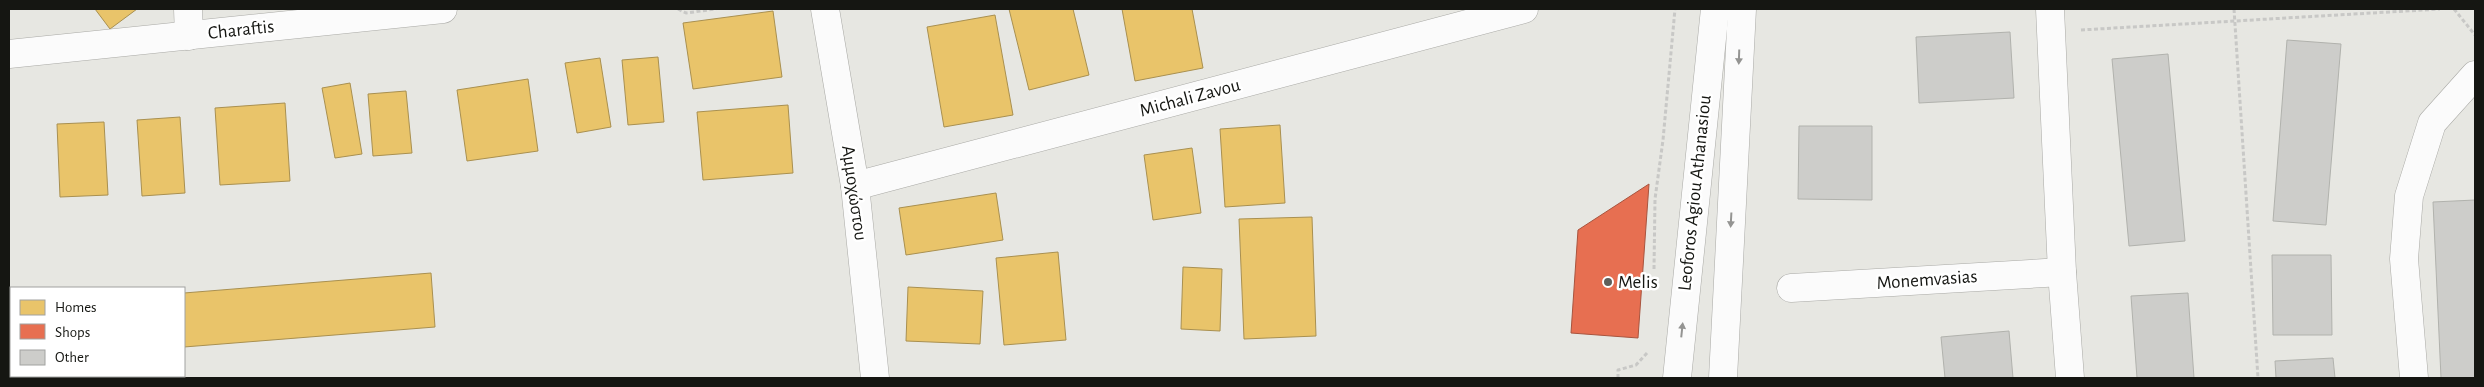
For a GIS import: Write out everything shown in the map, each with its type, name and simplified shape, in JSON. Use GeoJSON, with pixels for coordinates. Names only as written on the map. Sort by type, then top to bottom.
{"type":"FeatureCollection","features":[{"type":"Feature","properties":{"kind":"street","name":"Charaftis"},"geometry":{"type":"LineString","coordinates":[[188,9],[188,36]]}},
{"type":"Feature","properties":{"kind":"street","name":"Charaftis"},"geometry":{"type":"LineString","coordinates":[[9,54],[443,9]]}},
{"type":"Feature","properties":{"kind":"street","name":"Αμμοχώστου"},"geometry":{"type":"LineString","coordinates":[[825,9],[855,186],[875,378]]}},
{"type":"Feature","properties":{"kind":"street","name":"Michali Zavou"},"geometry":{"type":"LineString","coordinates":[[855,186],[1524,9]]}},
{"type":"Feature","properties":{"kind":"street","name":"Leoforos Agiou Athanasiou"},"geometry":{"type":"LineString","coordinates":[[1677,378],[1714,9]]}},
{"type":"Feature","properties":{"kind":"street","name":"Leoforos Agiou Athanasiou"},"geometry":{"type":"LineString","coordinates":[[1723,378],[1742,9]]}},
{"type":"Feature","properties":{"kind":"street"},"geometry":{"type":"LineString","coordinates":[[2050,20],[2062,272],[2070,378]]}},
{"type":"Feature","properties":{"kind":"street"},"geometry":{"type":"LineString","coordinates":[[2414,378],[2404,259],[2409,196],[2432,123],[2475,75]]}},
{"type":"Feature","properties":{"kind":"street","name":"Monemvasias"},"geometry":{"type":"LineString","coordinates":[[1791,288],[2062,272]]}},
{"type":"Feature","properties":{"kind":"path"},"geometry":{"type":"LineString","coordinates":[[678,9],[686,13],[716,9]]}},
{"type":"Feature","properties":{"kind":"path"},"geometry":{"type":"LineString","coordinates":[[1655,278],[1655,199],[1663,140],[1675,9]]}},
{"type":"Feature","properties":{"kind":"path"},"geometry":{"type":"LineString","coordinates":[[2234,9],[2258,378]]}},
{"type":"Feature","properties":{"kind":"path"},"geometry":{"type":"LineString","coordinates":[[2050,20],[2236,21],[2440,9]]}},
{"type":"Feature","properties":{"kind":"path"},"geometry":{"type":"LineString","coordinates":[[2454,9],[2475,35]]}},
{"type":"Feature","properties":{"kind":"path"},"geometry":{"type":"LineString","coordinates":[[1618,378],[1618,370],[1636,365],[1654,346]]}},
{"type":"Feature","properties":{"kind":"building: Homes"},"geometry":{"type":"Polygon","coordinates":[[[95,9],[137,9],[110,29],[95,9]]]}},
{"type":"Feature","properties":{"kind":"building: Homes"},"geometry":{"type":"Polygon","coordinates":[[[1009,9],[1073,9],[1089,75],[1029,90],[1009,9]]]}},
{"type":"Feature","properties":{"kind":"building: Homes"},"geometry":{"type":"Polygon","coordinates":[[[1122,9],[1192,9],[1203,68],[1135,81],[1122,9]]]}},
{"type":"Feature","properties":{"kind":"building: Homes"},"geometry":{"type":"Polygon","coordinates":[[[773,11],[782,77],[693,89],[683,23],[773,11]]]}},
{"type":"Feature","properties":{"kind":"building: Homes"},"geometry":{"type":"Polygon","coordinates":[[[995,15],[1013,115],[944,127],[927,27],[995,15]]]}},
{"type":"Feature","properties":{"kind":"building: Homes"},"geometry":{"type":"Polygon","coordinates":[[[658,57],[664,122],[628,125],[622,60],[658,57]]]}},
{"type":"Feature","properties":{"kind":"building: Homes"},"geometry":{"type":"Polygon","coordinates":[[[600,58],[611,127],[577,133],[565,63],[600,58]]]}},
{"type":"Feature","properties":{"kind":"building: Homes"},"geometry":{"type":"Polygon","coordinates":[[[528,79],[538,151],[467,161],[457,90],[528,79]]]}},
{"type":"Feature","properties":{"kind":"building: Homes"},"geometry":{"type":"Polygon","coordinates":[[[350,83],[362,154],[335,158],[322,88],[350,83]]]}},
{"type":"Feature","properties":{"kind":"building: Homes"},"geometry":{"type":"Polygon","coordinates":[[[406,91],[412,153],[373,156],[368,94],[406,91]]]}},
{"type":"Feature","properties":{"kind":"building: Homes"},"geometry":{"type":"Polygon","coordinates":[[[285,103],[290,181],[220,185],[215,108],[285,103]]]}},
{"type":"Feature","properties":{"kind":"building: Homes"},"geometry":{"type":"Polygon","coordinates":[[[788,105],[793,173],[703,180],[697,112],[788,105]]]}},
{"type":"Feature","properties":{"kind":"building: Homes"},"geometry":{"type":"Polygon","coordinates":[[[180,117],[185,193],[142,196],[137,120],[180,117]]]}},
{"type":"Feature","properties":{"kind":"building: Homes"},"geometry":{"type":"Polygon","coordinates":[[[104,122],[108,195],[60,197],[57,124],[104,122]]]}},
{"type":"Feature","properties":{"kind":"building: Homes"},"geometry":{"type":"Polygon","coordinates":[[[1280,125],[1285,203],[1225,207],[1220,129],[1280,125]]]}},
{"type":"Feature","properties":{"kind":"building: Homes"},"geometry":{"type":"Polygon","coordinates":[[[1192,148],[1201,213],[1153,220],[1144,155],[1192,148]]]}},
{"type":"Feature","properties":{"kind":"building: Homes"},"geometry":{"type":"Polygon","coordinates":[[[996,193],[1003,240],[906,255],[899,208],[996,193]]]}},
{"type":"Feature","properties":{"kind":"building: Homes"},"geometry":{"type":"Polygon","coordinates":[[[1312,217],[1316,336],[1244,339],[1239,219],[1312,217]]]}},
{"type":"Feature","properties":{"kind":"building: Homes"},"geometry":{"type":"Polygon","coordinates":[[[1058,252],[1066,340],[1004,345],[996,258],[1058,252]]]}},
{"type":"Feature","properties":{"kind":"building: Homes"},"geometry":{"type":"Polygon","coordinates":[[[1183,267],[1222,269],[1220,331],[1181,329],[1183,267]]]}},
{"type":"Feature","properties":{"kind":"building: Homes"},"geometry":{"type":"Polygon","coordinates":[[[431,273],[435,327],[185,347],[185,293],[431,273]]]}},
{"type":"Feature","properties":{"kind":"building: Homes"},"geometry":{"type":"Polygon","coordinates":[[[908,287],[983,291],[980,344],[906,341],[908,287]]]}},
{"type":"Feature","properties":{"kind":"building: Shops","name":"Melis"},"geometry":{"type":"Polygon","coordinates":[[[1649,184],[1638,338],[1571,333],[1578,230],[1649,184]]]}},
{"type":"Feature","properties":{"kind":"building: Other"},"geometry":{"type":"Polygon","coordinates":[[[2010,32],[2014,98],[1919,103],[1916,37],[2010,32]]]}},
{"type":"Feature","properties":{"kind":"building: Other"},"geometry":{"type":"Polygon","coordinates":[[[2287,40],[2341,44],[2326,225],[2273,221],[2287,40]]]}},
{"type":"Feature","properties":{"kind":"building: Other"},"geometry":{"type":"Polygon","coordinates":[[[2168,54],[2185,241],[2129,246],[2112,59],[2168,54]]]}},
{"type":"Feature","properties":{"kind":"building: Other"},"geometry":{"type":"Polygon","coordinates":[[[1799,126],[1872,126],[1872,200],[1798,199],[1799,126]]]}},
{"type":"Feature","properties":{"kind":"building: Other"},"geometry":{"type":"Polygon","coordinates":[[[2475,200],[2475,378],[2441,378],[2433,202],[2475,200]]]}},
{"type":"Feature","properties":{"kind":"building: Other"},"geometry":{"type":"Polygon","coordinates":[[[2272,255],[2331,255],[2332,335],[2273,335],[2272,255]]]}},
{"type":"Feature","properties":{"kind":"building: Other"},"geometry":{"type":"Polygon","coordinates":[[[2188,293],[2194,378],[2137,378],[2131,296],[2188,293]]]}},
{"type":"Feature","properties":{"kind":"building: Other"},"geometry":{"type":"Polygon","coordinates":[[[2009,331],[2013,378],[1945,378],[1941,337],[2009,331]]]}},
{"type":"Feature","properties":{"kind":"building: Other"},"geometry":{"type":"Polygon","coordinates":[[[2333,358],[2335,378],[2276,378],[2275,361],[2333,358]]]}},
{"type":"Feature","properties":{"kind":"place","name":"Melis"},"geometry":{"type":"Point","coordinates":[1608,282]}}]}
